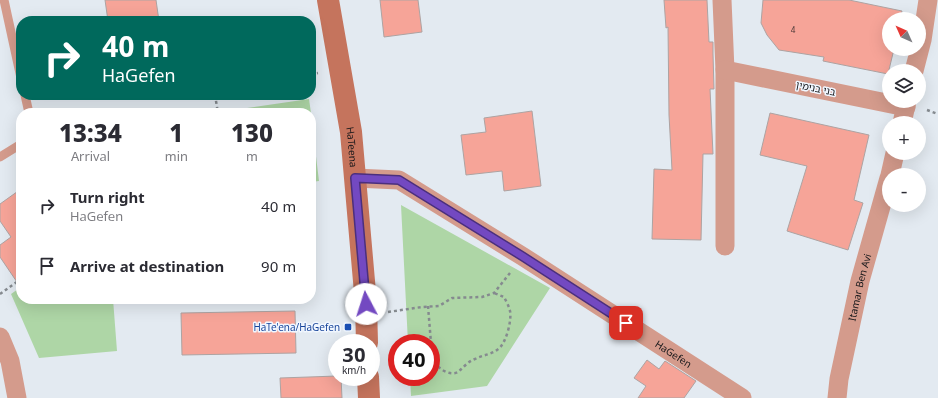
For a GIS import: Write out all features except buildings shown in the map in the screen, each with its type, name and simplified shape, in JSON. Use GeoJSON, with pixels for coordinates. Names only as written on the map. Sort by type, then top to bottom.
{"type":"FeatureCollection","features":[{"type":"Feature","properties":{"kind":"street","name":"HaTeena"},"geometry":{"type":"LineString","coordinates":[[328,0],[351,132],[366,304],[367,334]]}},
{"type":"Feature","properties":{"kind":"street"},"geometry":{"type":"LineString","coordinates":[[722,0],[725,70],[725,246]]}},
{"type":"Feature","properties":{"kind":"street"},"geometry":{"type":"LineString","coordinates":[[916,64],[922,40],[928,0]]}},
{"type":"Feature","properties":{"kind":"street","name":"בני בנימין"},"geometry":{"type":"LineString","coordinates":[[725,70],[905,110]]}},
{"type":"Feature","properties":{"kind":"street","name":"HaGefen"},"geometry":{"type":"LineString","coordinates":[[355,178],[399,180],[522,256],[742,398]]}},
{"type":"Feature","properties":{"kind":"street","name":"Itamar Ben Avi"},"geometry":{"type":"LineString","coordinates":[[837,398],[839,379],[860,281],[882,201]]}},
{"type":"Feature","properties":{"kind":"street"},"geometry":{"type":"LineString","coordinates":[[0,337],[10,361],[17,398]]}},
{"type":"Feature","properties":{"kind":"street"},"geometry":{"type":"LineString","coordinates":[[368,386],[369,398]]}},
{"type":"Feature","properties":{"kind":"lane"},"geometry":{"type":"LineString","coordinates":[[4,0],[16,55]]}},
{"type":"Feature","properties":{"kind":"lane"},"geometry":{"type":"LineString","coordinates":[[0,157],[16,147]]}},
{"type":"Feature","properties":{"kind":"path"},"geometry":{"type":"LineString","coordinates":[[0,294],[16,283]]}},
{"type":"Feature","properties":{"kind":"path"},"geometry":{"type":"LineString","coordinates":[[384,313],[428,306],[438,306],[452,298],[482,297],[494,293],[504,297],[510,310],[510,322],[506,338],[499,349],[488,355],[476,358],[464,365],[457,372],[451,373],[444,371],[440,368]]}},
{"type":"Feature","properties":{"kind":"path"},"geometry":{"type":"LineString","coordinates":[[428,306],[430,334]]}},
{"type":"Feature","properties":{"kind":"green space"},"geometry":{"type":"Polygon","coordinates":[[[309,100],[310,108],[247,108],[309,100]]]}},
{"type":"Feature","properties":{"kind":"green space"},"geometry":{"type":"Polygon","coordinates":[[[316,156],[319,181],[316,181],[316,156]]]}},
{"type":"Feature","properties":{"kind":"green space"},"geometry":{"type":"Polygon","coordinates":[[[401,205],[550,288],[487,386],[411,396],[410,386],[440,386],[440,334],[408,334],[401,205]]]}},
{"type":"Feature","properties":{"kind":"green space"},"geometry":{"type":"Polygon","coordinates":[[[16,290],[16,304],[113,304],[117,351],[39,358],[11,294],[16,290]]]}},
{"type":"Feature","properties":{"kind":"place","name":"HaTe'ena/HaGefen"},"geometry":{"type":"Point","coordinates":[348,327]}},
{"type":"Feature","properties":{"kind":"route"},"geometry":{"type":"LineString","coordinates":[[366,304],[355,178],[399,180],[522,256],[626,323]]}}]}
